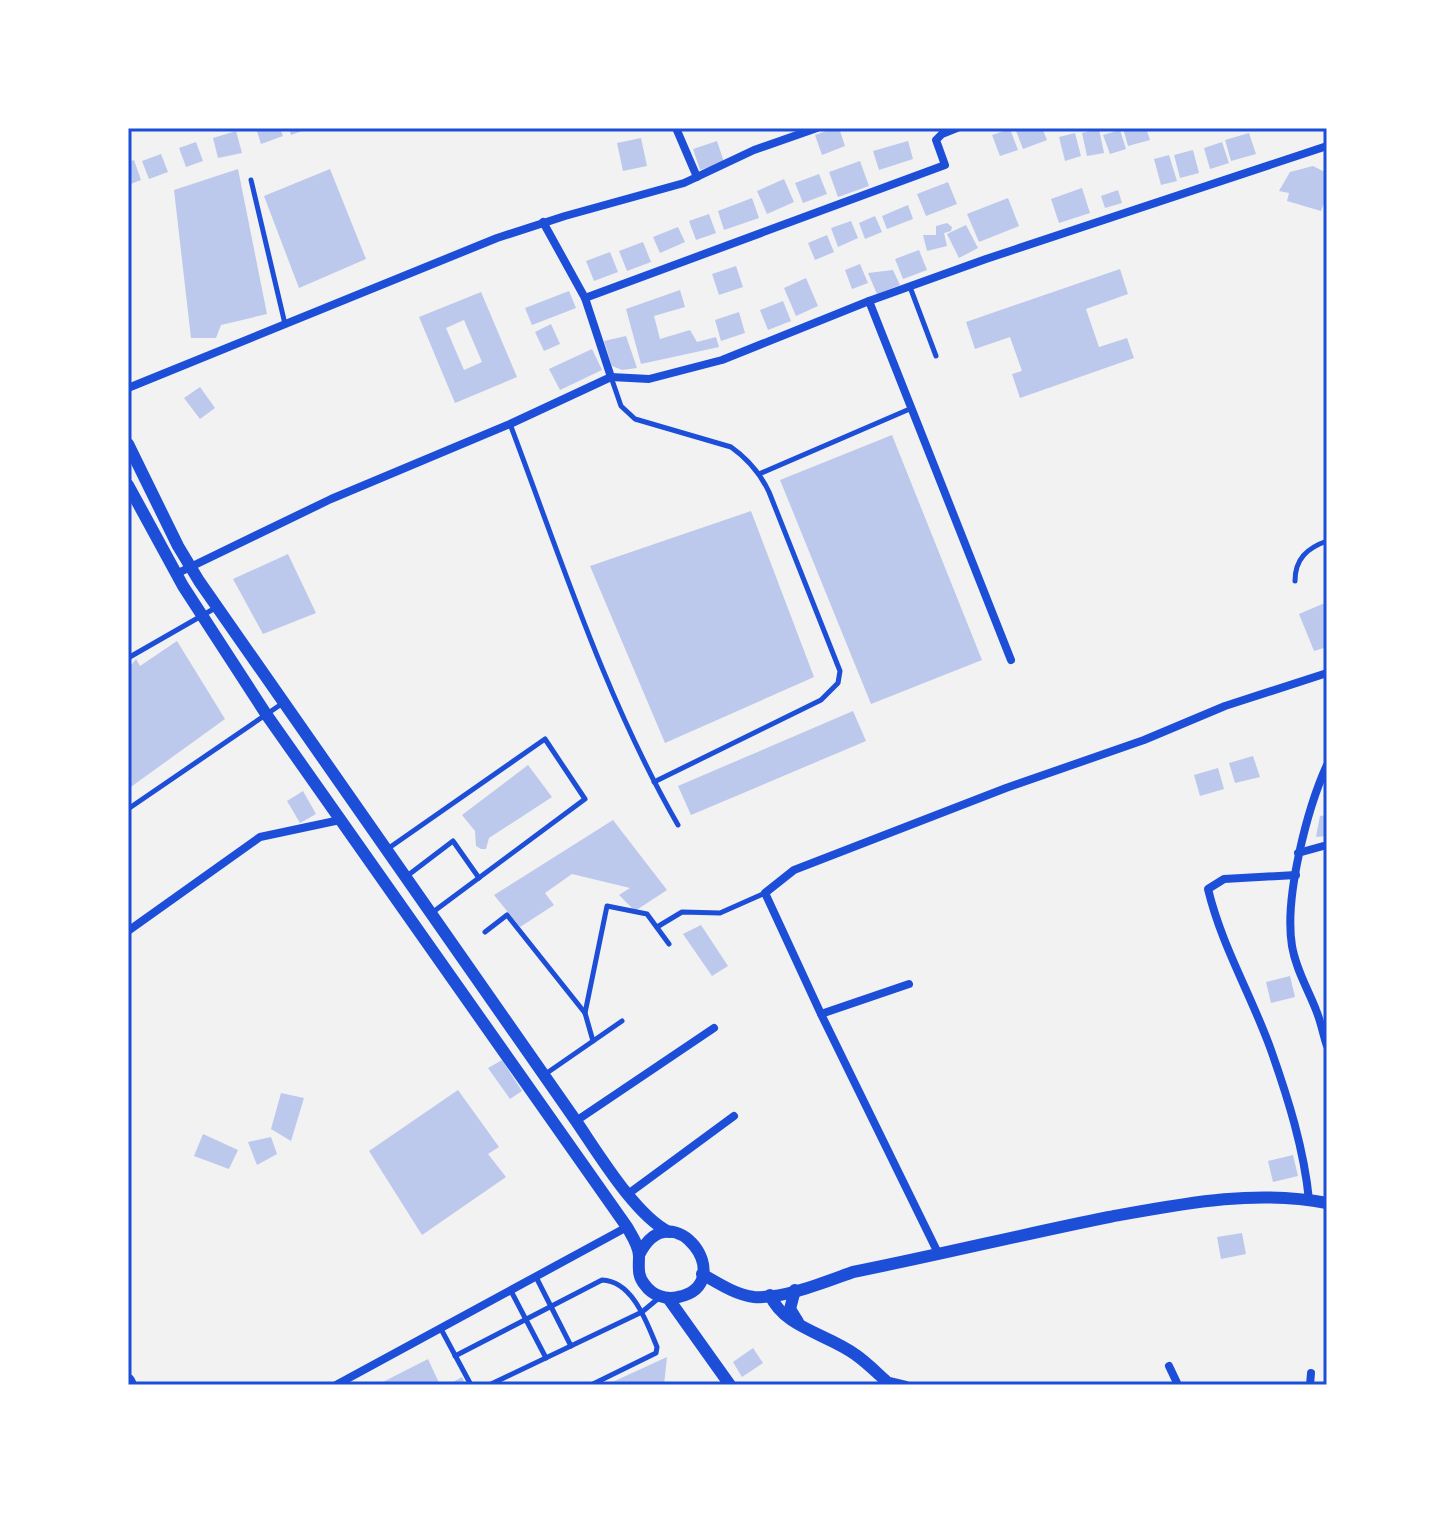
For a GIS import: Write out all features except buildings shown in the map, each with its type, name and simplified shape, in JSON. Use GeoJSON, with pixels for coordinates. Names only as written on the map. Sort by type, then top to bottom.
{"type":"FeatureCollection","features":[{"type":"Feature","properties":{"kind":"street"},"geometry":{"type":"LineString","coordinates":[[676,128],[697,177]]}},
{"type":"Feature","properties":{"kind":"street"},"geometry":{"type":"LineString","coordinates":[[128,388],[431,263],[543,222],[684,183],[754,150],[817,128]]}},
{"type":"Feature","properties":{"kind":"street"},"geometry":{"type":"LineString","coordinates":[[585,298],[945,165],[936,140],[957,128]]}},
{"type":"Feature","properties":{"kind":"street"},"geometry":{"type":"LineString","coordinates":[[176,574],[331,499],[510,424],[611,377],[649,379],[722,360],[869,301],[1327,146]]}},
{"type":"Feature","properties":{"kind":"street"},"geometry":{"type":"LineString","coordinates":[[543,222],[585,298],[611,377]]}},
{"type":"Feature","properties":{"kind":"street"},"geometry":{"type":"LineString","coordinates":[[869,301],[1011,660]]}},
{"type":"Feature","properties":{"kind":"street"},"geometry":{"type":"LineString","coordinates":[[128,444],[191,568],[544,1076],[628,1194],[659,1227],[686,1236],[699,1248],[704,1265],[691,1291],[680,1297],[664,1298],[653,1293],[641,1280],[639,1255],[627,1227],[266,714],[202,616],[129,486],[147,483]]}},
{"type":"Feature","properties":{"kind":"street"},"geometry":{"type":"LineString","coordinates":[[939,1255],[765,893],[794,870],[1006,788],[1144,740],[1225,706],[1327,673]]}},
{"type":"Feature","properties":{"kind":"street"},"geometry":{"type":"LineString","coordinates":[[1327,765],[1316,790],[1306,834],[1298,853],[1292,945],[1327,1046]]}},
{"type":"Feature","properties":{"kind":"street"},"geometry":{"type":"LineString","coordinates":[[128,931],[260,837],[340,820]]}},
{"type":"Feature","properties":{"kind":"street"},"geometry":{"type":"LineString","coordinates":[[1298,853],[1327,845]]}},
{"type":"Feature","properties":{"kind":"street"},"geometry":{"type":"LineString","coordinates":[[1296,875],[1224,879],[1208,889],[1217,925],[1271,1049],[1305,1162],[1309,1200]]}},
{"type":"Feature","properties":{"kind":"street"},"geometry":{"type":"LineString","coordinates":[[442,964],[458,954]]}},
{"type":"Feature","properties":{"kind":"street"},"geometry":{"type":"LineString","coordinates":[[821,1014],[909,984]]}},
{"type":"Feature","properties":{"kind":"street"},"geometry":{"type":"LineString","coordinates":[[1316,1011],[1327,1006]]}},
{"type":"Feature","properties":{"kind":"street"},"geometry":{"type":"LineString","coordinates":[[576,1121],[714,1028]]}},
{"type":"Feature","properties":{"kind":"street"},"geometry":{"type":"LineString","coordinates":[[541,1105],[557,1094]]}},
{"type":"Feature","properties":{"kind":"street"},"geometry":{"type":"LineString","coordinates":[[628,1194],[734,1116]]}},
{"type":"Feature","properties":{"kind":"street"},"geometry":{"type":"LineString","coordinates":[[702,1274],[728,1289],[754,1297],[795,1290],[853,1272],[1167,1206],[1227,1198],[1327,1203]]}},
{"type":"Feature","properties":{"kind":"street"},"geometry":{"type":"LineString","coordinates":[[336,1385],[627,1227]]}},
{"type":"Feature","properties":{"kind":"street"},"geometry":{"type":"LineString","coordinates":[[639,1255],[654,1237],[669,1232]]}},
{"type":"Feature","properties":{"kind":"street"},"geometry":{"type":"LineString","coordinates":[[795,1290],[790,1309],[798,1322]]}},
{"type":"Feature","properties":{"kind":"street"},"geometry":{"type":"LineString","coordinates":[[770,1295],[779,1312],[787,1318],[856,1354],[886,1382],[906,1385]]}},
{"type":"Feature","properties":{"kind":"street"},"geometry":{"type":"LineString","coordinates":[[664,1298],[730,1385]]}},
{"type":"Feature","properties":{"kind":"street"},"geometry":{"type":"LineString","coordinates":[[1169,1366],[1178,1385]]}},
{"type":"Feature","properties":{"kind":"street"},"geometry":{"type":"LineString","coordinates":[[1310,1385],[1311,1373]]}},
{"type":"Feature","properties":{"kind":"lane"},"geometry":{"type":"LineString","coordinates":[[251,180],[285,324]]}},
{"type":"Feature","properties":{"kind":"lane"},"geometry":{"type":"LineString","coordinates":[[910,287],[936,356]]}},
{"type":"Feature","properties":{"kind":"lane"},"geometry":{"type":"LineString","coordinates":[[611,377],[621,406],[635,419],[731,447],[743,455],[759,474],[838,662],[838,683],[821,700],[654,782]]}},
{"type":"Feature","properties":{"kind":"lane"},"geometry":{"type":"LineString","coordinates":[[759,474],[912,408]]}},
{"type":"Feature","properties":{"kind":"lane"},"geometry":{"type":"LineString","coordinates":[[510,424],[600,661],[654,782],[678,825]]}},
{"type":"Feature","properties":{"kind":"lane"},"geometry":{"type":"LineString","coordinates":[[1295,581],[1296,566],[1304,553],[1327,541]]}},
{"type":"Feature","properties":{"kind":"lane"},"geometry":{"type":"LineString","coordinates":[[128,658],[217,607]]}},
{"type":"Feature","properties":{"kind":"lane"},"geometry":{"type":"LineString","coordinates":[[128,809],[283,703]]}},
{"type":"Feature","properties":{"kind":"lane"},"geometry":{"type":"LineString","coordinates":[[386,851],[545,739],[585,799],[430,914]]}},
{"type":"Feature","properties":{"kind":"lane"},"geometry":{"type":"LineString","coordinates":[[405,878],[453,841],[479,878]]}},
{"type":"Feature","properties":{"kind":"lane"},"geometry":{"type":"LineString","coordinates":[[657,927],[682,912],[720,913],[765,893]]}},
{"type":"Feature","properties":{"kind":"lane"},"geometry":{"type":"LineString","coordinates":[[585,1013],[607,906],[647,914],[669,944]]}},
{"type":"Feature","properties":{"kind":"lane"},"geometry":{"type":"LineString","coordinates":[[485,932],[507,915],[585,1013],[593,1041]]}},
{"type":"Feature","properties":{"kind":"lane"},"geometry":{"type":"LineString","coordinates":[[544,1076],[622,1021]]}},
{"type":"Feature","properties":{"kind":"lane"},"geometry":{"type":"LineString","coordinates":[[536,1277],[571,1346]]}},
{"type":"Feature","properties":{"kind":"lane"},"geometry":{"type":"LineString","coordinates":[[455,1356],[602,1280],[610,1280],[620,1285],[642,1312],[657,1347],[656,1353],[591,1385]]}},
{"type":"Feature","properties":{"kind":"lane"},"geometry":{"type":"LineString","coordinates":[[511,1291],[546,1358]]}},
{"type":"Feature","properties":{"kind":"lane"},"geometry":{"type":"LineString","coordinates":[[489,1385],[642,1312],[664,1298]]}},
{"type":"Feature","properties":{"kind":"lane"},"geometry":{"type":"LineString","coordinates":[[441,1329],[471,1385]]}}]}
